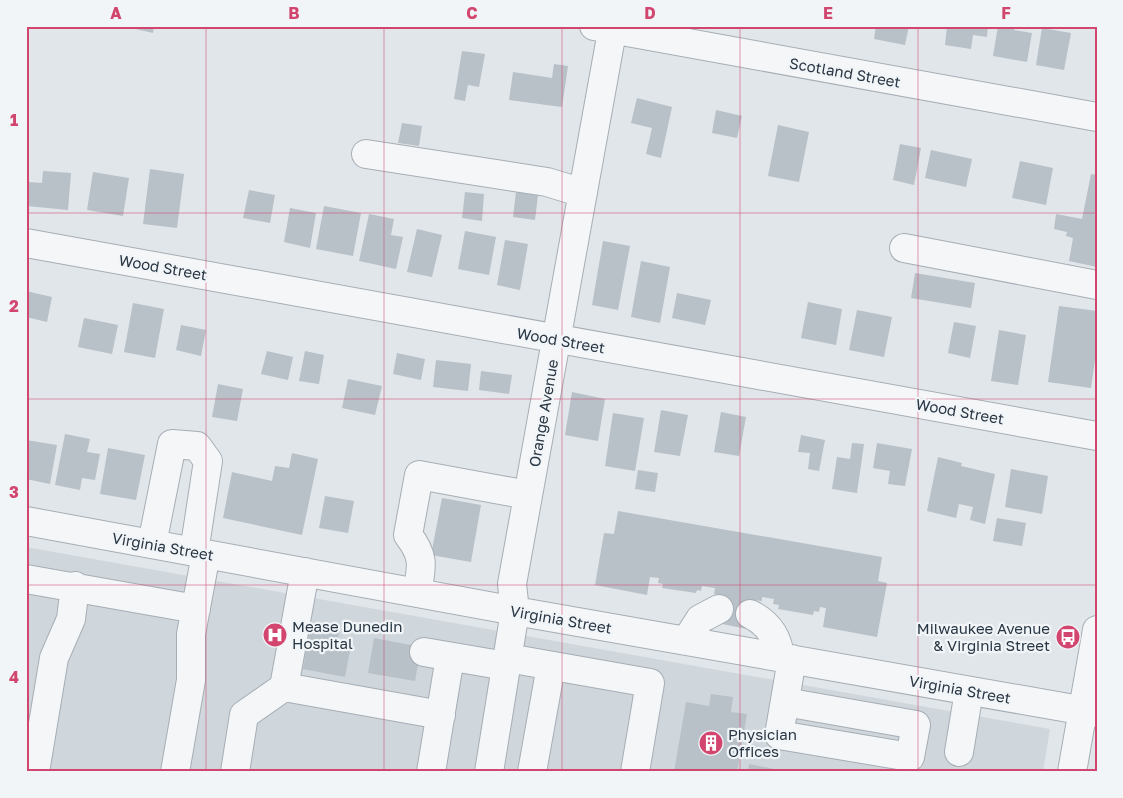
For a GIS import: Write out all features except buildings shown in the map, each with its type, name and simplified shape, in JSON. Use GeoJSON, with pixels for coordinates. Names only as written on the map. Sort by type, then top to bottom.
{"type":"FeatureCollection","features":[{"type":"Feature","properties":{"kind":"street","name":"Scotland Street"},"geometry":{"type":"LineString","coordinates":[[607,27],[1097,117]]}},
{"type":"Feature","properties":{"kind":"street","name":"Orange Avenue"},"geometry":{"type":"LineString","coordinates":[[489,772],[515,611],[512,584],[583,193],[607,27]]}},
{"type":"Feature","properties":{"kind":"street"},"geometry":{"type":"LineString","coordinates":[[366,154],[547,182],[583,193]]}},
{"type":"Feature","properties":{"kind":"street","name":"Wood Street"},"geometry":{"type":"LineString","coordinates":[[26,243],[1097,436]]}},
{"type":"Feature","properties":{"kind":"street"},"geometry":{"type":"LineString","coordinates":[[904,248],[1097,285]]}},
{"type":"Feature","properties":{"kind":"street"},"geometry":{"type":"LineString","coordinates":[[152,544],[172,444],[197,446],[208,461],[196,609],[191,634],[191,680],[175,772]]}},
{"type":"Feature","properties":{"kind":"street"},"geometry":{"type":"LineString","coordinates":[[417,593],[422,562],[418,548],[408,535],[420,475],[528,495]]}},
{"type":"Feature","properties":{"kind":"street","name":"Virginia Street"},"geometry":{"type":"LineString","coordinates":[[26,521],[515,611],[1090,712]]}},
{"type":"Feature","properties":{"kind":"street"},"geometry":{"type":"LineString","coordinates":[[284,687],[304,572]]}},
{"type":"Feature","properties":{"kind":"street"},"geometry":{"type":"LineString","coordinates":[[26,579],[75,586],[196,609]]}},
{"type":"Feature","properties":{"kind":"street"},"geometry":{"type":"LineString","coordinates":[[35,772],[54,658],[71,618],[75,586]]}},
{"type":"Feature","properties":{"kind":"street"},"geometry":{"type":"LineString","coordinates":[[686,641],[700,619],[719,609]]}},
{"type":"Feature","properties":{"kind":"street"},"geometry":{"type":"LineString","coordinates":[[750,614],[766,625],[775,636],[786,658],[785,702]]}},
{"type":"Feature","properties":{"kind":"street"},"geometry":{"type":"LineString","coordinates":[[1072,772],[1090,712],[1097,630]]}},
{"type":"Feature","properties":{"kind":"street"},"geometry":{"type":"LineString","coordinates":[[424,652],[450,657],[551,666],[650,684],[635,772]]}},
{"type":"Feature","properties":{"kind":"street"},"geometry":{"type":"LineString","coordinates":[[431,772],[450,657]]}},
{"type":"Feature","properties":{"kind":"street"},"geometry":{"type":"LineString","coordinates":[[532,772],[551,666]]}},
{"type":"Feature","properties":{"kind":"street"},"geometry":{"type":"LineString","coordinates":[[235,772],[244,715],[284,687],[441,714]]}},
{"type":"Feature","properties":{"kind":"street"},"geometry":{"type":"LineString","coordinates":[[959,752],[969,691]]}},
{"type":"Feature","properties":{"kind":"shaded area","name":"Mease Dunedin Hospital"},"geometry":{"type":"Polygon","coordinates":[[[26,547],[1050,729],[1043,772],[26,772],[26,547]]]}},
{"type":"Feature","properties":{"kind":"place","name":"Mease Dunedin Hospital"},"geometry":{"type":"Point","coordinates":[275,635]}},
{"type":"Feature","properties":{"kind":"place","name":"Milwaukee Avenue & Virginia Street"},"geometry":{"type":"Point","coordinates":[1068,637]}},
{"type":"Feature","properties":{"kind":"place","name":"Physician Offices"},"geometry":{"type":"Point","coordinates":[711,743]}}]}
